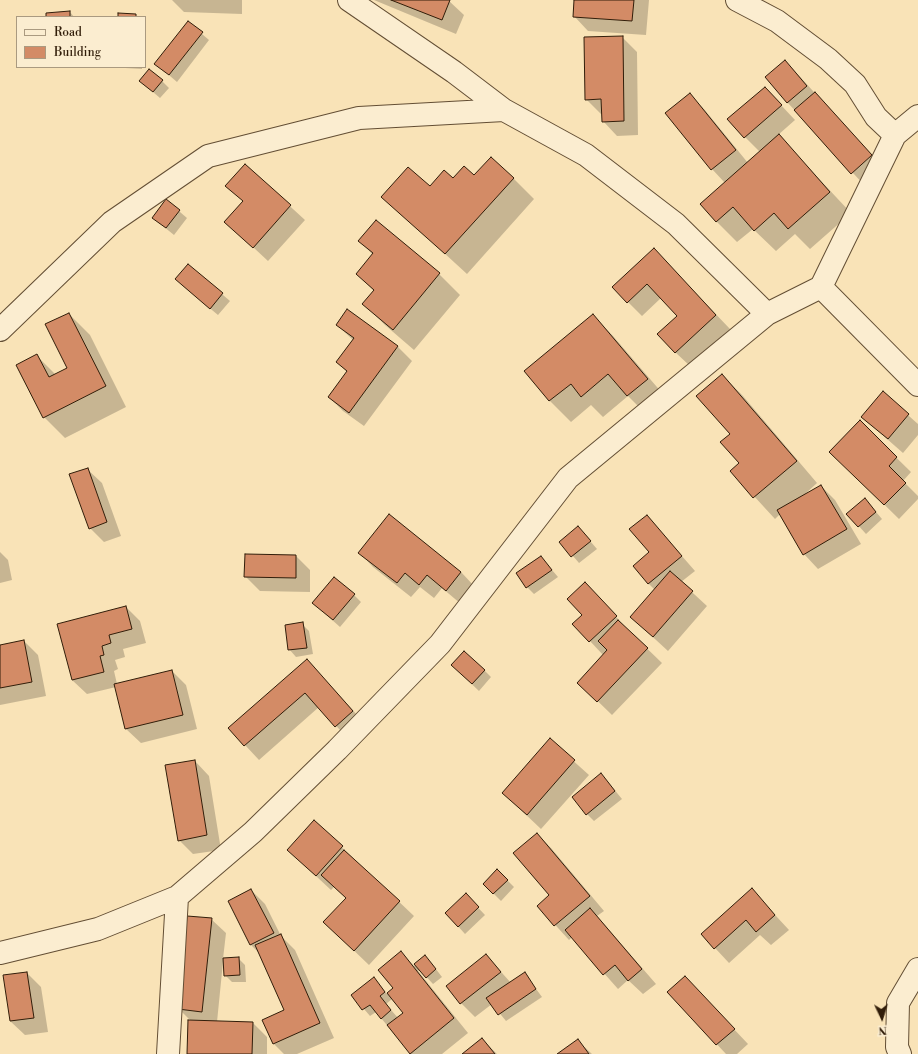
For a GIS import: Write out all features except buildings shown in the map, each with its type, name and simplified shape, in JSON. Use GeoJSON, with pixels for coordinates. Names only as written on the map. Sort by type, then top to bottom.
{"type":"FeatureCollection","features":[{"type":"Feature","properties":{"kind":"street"},"geometry":{"type":"LineString","coordinates":[[348,0],[454,72],[504,110],[586,156],[676,224],[767,314]]}},
{"type":"Feature","properties":{"kind":"street"},"geometry":{"type":"LineString","coordinates":[[737,0],[777,21],[828,59],[855,84],[876,117],[895,135]]}},
{"type":"Feature","properties":{"kind":"street"},"geometry":{"type":"LineString","coordinates":[[0,330],[112,222],[208,156],[359,118],[504,110]]}},
{"type":"Feature","properties":{"kind":"street"},"geometry":{"type":"LineString","coordinates":[[0,954],[98,928],[177,897],[253,832],[337,750],[440,644],[568,478],[767,314],[821,287],[895,135],[918,116]]}},
{"type":"Feature","properties":{"kind":"street"},"geometry":{"type":"LineString","coordinates":[[821,287],[918,385]]}},
{"type":"Feature","properties":{"kind":"street"},"geometry":{"type":"LineString","coordinates":[[168,1054],[177,897]]}},
{"type":"Feature","properties":{"kind":"street"},"geometry":{"type":"LineString","coordinates":[[900,1054],[897,1047],[898,1003],[918,969]]}}]}
